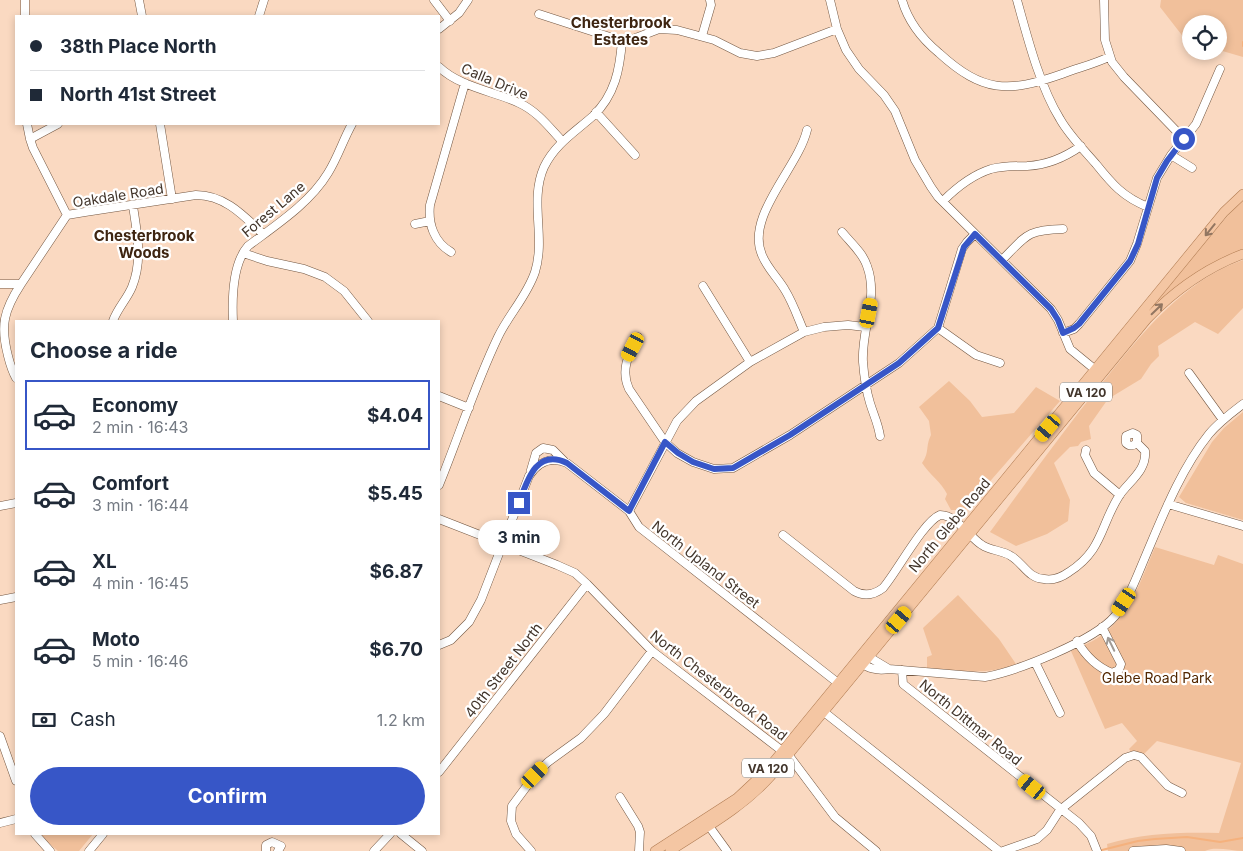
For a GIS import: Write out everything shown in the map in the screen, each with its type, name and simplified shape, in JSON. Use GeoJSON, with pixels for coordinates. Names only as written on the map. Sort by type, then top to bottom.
{"type":"FeatureCollection","features":[{"type":"Feature","properties":{"kind":"main road","name":"North Glebe Road"},"geometry":{"type":"LineString","coordinates":[[670,851],[745,791],[824,712],[863,659],[1098,372],[1224,212],[1243,194]]}},
{"type":"Feature","properties":{"kind":"main road","name":"North Glebe Road"},"geometry":{"type":"LineString","coordinates":[[1098,372],[1146,319],[1169,298],[1211,269],[1243,254]]}},
{"type":"Feature","properties":{"kind":"main road","name":"North Glebe Road"},"geometry":{"type":"LineString","coordinates":[[785,753],[838,683],[863,659]]}},
{"type":"Feature","properties":{"kind":"main road","name":"North Glebe Road"},"geometry":{"type":"LineString","coordinates":[[655,851],[706,823]]}},
{"type":"Feature","properties":{"kind":"street"},"geometry":{"type":"LineString","coordinates":[[25,0],[25,15]]}},
{"type":"Feature","properties":{"kind":"street"},"geometry":{"type":"LineString","coordinates":[[139,0],[142,15]]}},
{"type":"Feature","properties":{"kind":"street"},"geometry":{"type":"LineString","coordinates":[[259,15],[264,0]]}},
{"type":"Feature","properties":{"kind":"street"},"geometry":{"type":"LineString","coordinates":[[434,0],[450,21]]}},
{"type":"Feature","properties":{"kind":"street"},"geometry":{"type":"LineString","coordinates":[[440,28],[459,13],[468,0]]}},
{"type":"Feature","properties":{"kind":"street"},"geometry":{"type":"LineString","coordinates":[[702,36],[711,5],[710,0]]}},
{"type":"Feature","properties":{"kind":"street"},"geometry":{"type":"LineString","coordinates":[[830,0],[842,43],[854,62],[895,111],[918,167],[930,187],[1051,309],[1058,320],[1070,349],[1098,372]]}},
{"type":"Feature","properties":{"kind":"street"},"geometry":{"type":"LineString","coordinates":[[902,0],[911,21],[922,36],[957,69],[976,80],[999,86],[1017,86],[1043,80],[1109,57]]}},
{"type":"Feature","properties":{"kind":"street"},"geometry":{"type":"LineString","coordinates":[[1017,0],[1043,80],[1059,118],[1121,192],[1130,199],[1148,207]]}},
{"type":"Feature","properties":{"kind":"street"},"geometry":{"type":"LineString","coordinates":[[1104,0],[1104,30],[1109,57],[1124,77],[1184,139]]}},
{"type":"Feature","properties":{"kind":"street"},"geometry":{"type":"LineString","coordinates":[[540,14],[622,40],[633,39],[650,32],[668,29],[702,36],[740,53],[757,56],[774,53],[837,29]]}},
{"type":"Feature","properties":{"kind":"street"},"geometry":{"type":"LineString","coordinates":[[440,482],[497,338],[532,280],[539,247],[538,190],[544,168],[562,141],[596,112],[610,94],[615,84],[622,40]]}},
{"type":"Feature","properties":{"kind":"street","name":"Calla Drive"},"geometry":{"type":"LineString","coordinates":[[440,68],[465,83],[528,108],[544,120],[562,141]]}},
{"type":"Feature","properties":{"kind":"street"},"geometry":{"type":"LineString","coordinates":[[1063,333],[1079,324],[1127,266],[1138,244],[1157,178],[1171,155],[1199,119],[1220,69]]}},
{"type":"Feature","properties":{"kind":"street"},"geometry":{"type":"LineString","coordinates":[[451,252],[437,240],[430,221],[430,205],[465,83]]}},
{"type":"Feature","properties":{"kind":"street"},"geometry":{"type":"LineString","coordinates":[[596,112],[636,155]]}},
{"type":"Feature","properties":{"kind":"street"},"geometry":{"type":"LineString","coordinates":[[27,125],[30,138],[68,215]]}},
{"type":"Feature","properties":{"kind":"street"},"geometry":{"type":"LineString","coordinates":[[30,138],[56,125]]}},
{"type":"Feature","properties":{"kind":"street"},"geometry":{"type":"LineString","coordinates":[[160,125],[172,199]]}},
{"type":"Feature","properties":{"kind":"street","name":"Forest Lane"},"geometry":{"type":"LineString","coordinates":[[233,320],[237,266],[243,253],[248,246],[307,199],[320,184],[334,162],[352,125]]}},
{"type":"Feature","properties":{"kind":"street"},"geometry":{"type":"LineString","coordinates":[[804,332],[785,290],[762,256],[758,232],[762,217],[803,143],[807,130]]}},
{"type":"Feature","properties":{"kind":"street"},"geometry":{"type":"LineString","coordinates":[[943,201],[965,181],[983,172],[1002,167],[1048,163],[1064,158],[1081,146]]}},
{"type":"Feature","properties":{"kind":"street"},"geometry":{"type":"LineString","coordinates":[[1171,155],[1192,168]]}},
{"type":"Feature","properties":{"kind":"street","name":"Oakdale Road"},"geometry":{"type":"LineString","coordinates":[[15,375],[5,350],[2,335],[6,310],[21,284],[68,215],[196,195],[214,197],[230,205],[264,234]]}},
{"type":"Feature","properties":{"kind":"street"},"geometry":{"type":"LineString","coordinates":[[114,320],[133,286],[138,268],[139,252],[133,206]]}},
{"type":"Feature","properties":{"kind":"street"},"geometry":{"type":"LineString","coordinates":[[415,224],[430,221]]}},
{"type":"Feature","properties":{"kind":"street"},"geometry":{"type":"LineString","coordinates":[[1002,260],[1031,232],[1063,229]]}},
{"type":"Feature","properties":{"kind":"street"},"geometry":{"type":"LineString","coordinates":[[842,232],[861,254],[867,266],[871,282],[871,299],[865,327],[863,359],[870,404],[878,423],[880,436]]}},
{"type":"Feature","properties":{"kind":"street"},"geometry":{"type":"LineString","coordinates":[[638,337],[627,358],[625,379],[629,389],[665,442],[693,462],[714,469],[733,468],[790,435],[899,363],[938,328],[964,247],[975,234]]}},
{"type":"Feature","properties":{"kind":"street"},"geometry":{"type":"LineString","coordinates":[[243,253],[304,269],[325,277],[344,290],[367,320]]}},
{"type":"Feature","properties":{"kind":"street"},"geometry":{"type":"LineString","coordinates":[[0,284],[21,284]]}},
{"type":"Feature","properties":{"kind":"street"},"geometry":{"type":"LineString","coordinates":[[703,286],[750,362]]}},
{"type":"Feature","properties":{"kind":"street"},"geometry":{"type":"LineString","coordinates":[[629,511],[677,421],[696,401],[750,362],[804,332],[824,327],[865,327]]}},
{"type":"Feature","properties":{"kind":"street"},"geometry":{"type":"LineString","coordinates":[[938,328],[976,355],[1000,363]]}},
{"type":"Feature","properties":{"kind":"street"},"geometry":{"type":"LineString","coordinates":[[1189,373],[1223,420]]}},
{"type":"Feature","properties":{"kind":"street"},"geometry":{"type":"LineString","coordinates":[[440,396],[469,408]]}},
{"type":"Feature","properties":{"kind":"street"},"geometry":{"type":"LineString","coordinates":[[863,659],[875,670],[889,669],[985,677],[1035,662],[1094,633],[1114,617],[1127,597],[1168,504],[1204,442],[1223,420],[1243,404]]}},
{"type":"Feature","properties":{"kind":"street"},"geometry":{"type":"LineString","coordinates":[[783,535],[857,592],[870,595],[885,585],[935,517],[945,515],[986,547],[1013,557],[1033,576],[1044,580],[1056,579],[1079,565],[1092,551],[1103,534],[1120,495],[1136,476],[1144,461],[1145,451],[1137,443]]}},
{"type":"Feature","properties":{"kind":"street","name":"North Upland Street"},"geometry":{"type":"LineString","coordinates":[[529,476],[536,453],[543,448],[553,450],[564,461],[629,511],[639,527],[838,683]]}},
{"type":"Feature","properties":{"kind":"street"},"geometry":{"type":"LineString","coordinates":[[1086,450],[1084,455],[1091,469],[1120,495]]}},
{"type":"Feature","properties":{"kind":"street"},"geometry":{"type":"LineString","coordinates":[[440,646],[451,640],[469,622],[481,600],[529,476],[541,463],[552,460],[564,461]]}},
{"type":"Feature","properties":{"kind":"street"},"geometry":{"type":"LineString","coordinates":[[0,506],[15,503]]}},
{"type":"Feature","properties":{"kind":"street"},"geometry":{"type":"LineString","coordinates":[[1168,504],[1243,526]]}},
{"type":"Feature","properties":{"kind":"street","name":"North Chesterbrook Road"},"geometry":{"type":"LineString","coordinates":[[440,519],[575,573],[652,652],[794,760],[835,816],[876,851]]}},
{"type":"Feature","properties":{"kind":"street","name":"40th Street North"},"geometry":{"type":"LineString","coordinates":[[440,771],[587,584]]}},
{"type":"Feature","properties":{"kind":"street"},"geometry":{"type":"LineString","coordinates":[[0,600],[15,597]]}},
{"type":"Feature","properties":{"kind":"street"},"geometry":{"type":"LineString","coordinates":[[1077,641],[1081,648],[1099,666],[1112,673],[1119,670],[1121,664],[1102,627]]}},
{"type":"Feature","properties":{"kind":"street"},"geometry":{"type":"LineString","coordinates":[[531,851],[516,834],[511,821],[512,806],[535,775],[548,762],[581,738],[604,714],[652,652]]}},
{"type":"Feature","properties":{"kind":"street"},"geometry":{"type":"LineString","coordinates":[[1035,662],[1060,713]]}},
{"type":"Feature","properties":{"kind":"street","name":"North Dittmar Road"},"geometry":{"type":"LineString","coordinates":[[902,670],[903,684],[1060,810],[1079,823],[1091,836],[1097,851]]}},
{"type":"Feature","properties":{"kind":"street"},"geometry":{"type":"LineString","coordinates":[[824,712],[999,851]]}},
{"type":"Feature","properties":{"kind":"street"},"geometry":{"type":"LineString","coordinates":[[0,736],[15,778]]}},
{"type":"Feature","properties":{"kind":"street"},"geometry":{"type":"LineString","coordinates":[[1003,851],[1038,839],[1047,830],[1060,810],[1125,758],[1134,755],[1141,757],[1168,786],[1182,793]]}},
{"type":"Feature","properties":{"kind":"street"},"geometry":{"type":"LineString","coordinates":[[620,797],[638,826],[640,832],[639,851]]}},
{"type":"Feature","properties":{"kind":"street"},"geometry":{"type":"LineString","coordinates":[[0,823],[15,819]]}},
{"type":"Feature","properties":{"kind":"street"},"geometry":{"type":"LineString","coordinates":[[706,823],[727,851]]}},
{"type":"Feature","properties":{"kind":"street"},"geometry":{"type":"LineString","coordinates":[[36,835],[50,851]]}},
{"type":"Feature","properties":{"kind":"street"},"geometry":{"type":"LineString","coordinates":[[89,851],[102,835]]}},
{"type":"Feature","properties":{"kind":"street"},"geometry":{"type":"LineString","coordinates":[[374,851],[389,835]]}},
{"type":"Feature","properties":{"kind":"street"},"geometry":{"type":"LineString","coordinates":[[402,835],[422,851]]}},
{"type":"Feature","properties":{"kind":"street"},"geometry":{"type":"LineString","coordinates":[[266,851],[266,845],[272,842],[281,846],[278,851]]}},
{"type":"Feature","properties":{"kind":"street"},"geometry":{"type":"LineString","coordinates":[[1133,851],[1166,849],[1181,851]]}},
{"type":"Feature","properties":{"kind":"green space"},"geometry":{"type":"Polygon","coordinates":[[[1161,0],[1243,0],[1243,57],[1227,52],[1227,15],[1182,15],[1182,35],[1160,7],[1161,0]]]}},
{"type":"Feature","properties":{"kind":"green space"},"geometry":{"type":"Polygon","coordinates":[[[1243,198],[1243,250],[1160,302],[1156,300],[1243,198]]]}},
{"type":"Feature","properties":{"kind":"green space"},"geometry":{"type":"Polygon","coordinates":[[[1243,260],[1243,308],[1218,334],[1195,322],[1158,346],[1159,356],[1141,379],[1108,399],[1089,426],[1091,439],[1081,442],[1078,446],[1070,447],[1054,463],[1070,500],[1068,521],[1047,534],[1016,546],[990,532],[1073,420],[1164,311],[1201,281],[1221,269],[1243,260]]]}},
{"type":"Feature","properties":{"kind":"green space"},"geometry":{"type":"Polygon","coordinates":[[[949,381],[970,401],[982,417],[1014,413],[1036,387],[1060,401],[965,510],[951,510],[945,499],[947,494],[945,490],[922,463],[926,456],[931,435],[929,421],[919,407],[949,381]]]}},
{"type":"Feature","properties":{"kind":"green space"},"geometry":{"type":"Polygon","coordinates":[[[1243,412],[1243,520],[1186,503],[1179,497],[1212,442],[1224,428],[1243,412]]]}},
{"type":"Feature","properties":{"kind":"green space","name":"Glebe Road Park"},"geometry":{"type":"Polygon","coordinates":[[[1155,547],[1214,565],[1218,555],[1243,564],[1243,851],[1218,849],[1205,851],[1108,851],[1107,844],[1148,835],[1219,833],[1241,763],[1157,741],[1141,757],[1134,755],[1129,749],[1137,741],[1122,723],[1105,729],[1071,651],[1096,639],[1119,619],[1139,584],[1155,547]]]}},
{"type":"Feature","properties":{"kind":"green space"},"geometry":{"type":"Polygon","coordinates":[[[958,595],[999,639],[1016,664],[1005,668],[983,671],[927,668],[927,657],[932,655],[923,628],[958,595]]]}},
{"type":"Feature","properties":{"kind":"green space"},"geometry":{"type":"Polygon","coordinates":[[[39,835],[92,835],[79,851],[58,851],[39,835]]]}},
{"type":"Feature","properties":{"kind":"waterway"},"geometry":{"type":"LineString","coordinates":[[1102,850],[1155,839],[1187,837],[1220,842],[1243,838]]}},
{"type":"Feature","properties":{"kind":"district","name":"Chesterbrook Estates"},"geometry":{"type":"Point","coordinates":[621,30]}},
{"type":"Feature","properties":{"kind":"district","name":"Chesterbrook Woods"},"geometry":{"type":"Point","coordinates":[144,244]}},
{"type":"Feature","properties":{"kind":"route"},"geometry":{"type":"LineString","coordinates":[[519,503],[529,476],[536,466],[546,461],[558,460],[567,463],[629,511],[665,442],[693,462],[714,469],[733,468],[790,435],[899,363],[938,328],[964,247],[975,234],[1051,309],[1063,333],[1074,328],[1130,261],[1138,244],[1157,178],[1175,149],[1184,139]]}}]}
